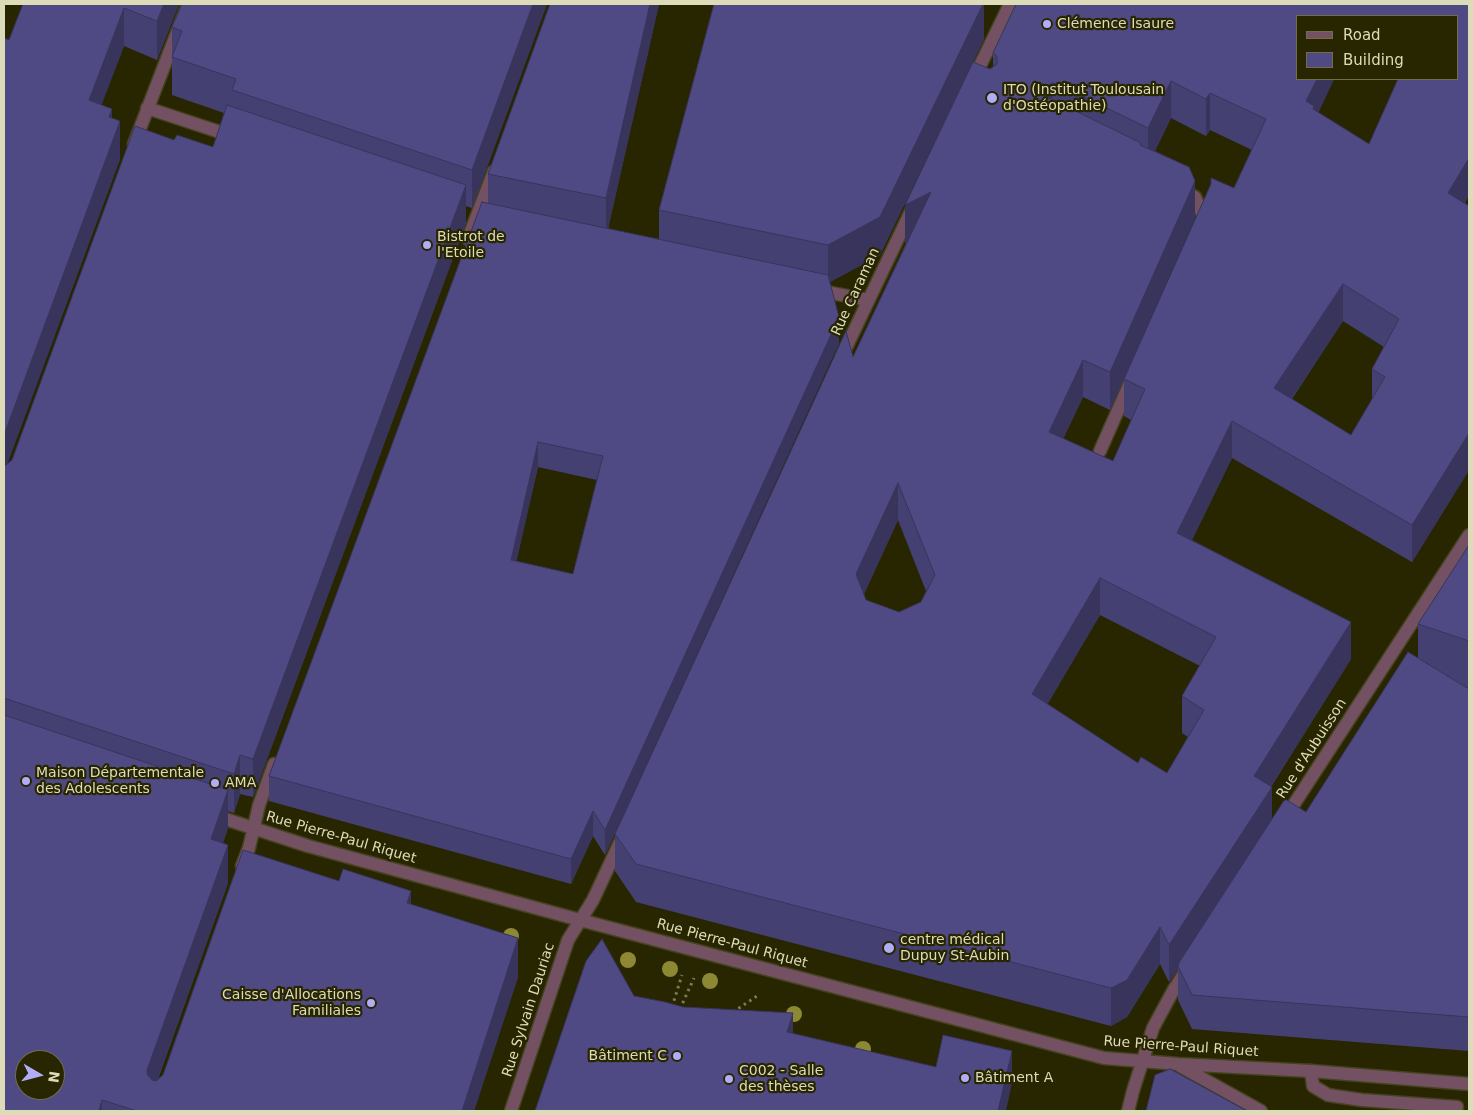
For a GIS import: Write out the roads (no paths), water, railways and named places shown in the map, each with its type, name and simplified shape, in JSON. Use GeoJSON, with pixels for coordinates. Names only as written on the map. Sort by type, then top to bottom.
{"type":"FeatureCollection","features":[{"type":"Feature","properties":{"kind":"street"},"geometry":{"type":"LineString","coordinates":[[131,152],[188,4]]}},
{"type":"Feature","properties":{"kind":"street"},"geometry":{"type":"LineString","coordinates":[[973,91],[1010,4]]}},
{"type":"Feature","properties":{"kind":"street"},"geometry":{"type":"LineString","coordinates":[[147,108],[246,140]]}},
{"type":"Feature","properties":{"kind":"street"},"geometry":{"type":"LineString","coordinates":[[464,250],[472,216],[497,162]]}},
{"type":"Feature","properties":{"kind":"street"},"geometry":{"type":"LineString","coordinates":[[1169,184],[1196,196],[1204,218],[1196,236]]}},
{"type":"Feature","properties":{"kind":"street","name":"Rue Caraman"},"geometry":{"type":"LineString","coordinates":[[839,364],[918,195]]}},
{"type":"Feature","properties":{"kind":"street"},"geometry":{"type":"LineString","coordinates":[[472,216],[489,221]]}},
{"type":"Feature","properties":{"kind":"street"},"geometry":{"type":"LineString","coordinates":[[800,286],[868,300]]}},
{"type":"Feature","properties":{"kind":"street"},"geometry":{"type":"LineString","coordinates":[[1100,451],[1136,370]]}},
{"type":"Feature","properties":{"kind":"street","name":"Rue d'Aubuisson"},"geometry":{"type":"LineString","coordinates":[[1280,826],[1469,535]]}},
{"type":"Feature","properties":{"kind":"street"},"geometry":{"type":"LineString","coordinates":[[239,876],[249,848],[259,805],[279,753]]}},
{"type":"Feature","properties":{"kind":"street","name":"Rue Pierre-Paul Riquet"},"geometry":{"type":"LineString","coordinates":[[202,811],[308,846],[580,920],[1104,1058],[1142,1062],[1310,1071],[1469,1084]]}},
{"type":"Feature","properties":{"kind":"street"},"geometry":{"type":"LineString","coordinates":[[580,920],[593,900],[626,827]]}},
{"type":"Feature","properties":{"kind":"street","name":"Rue Sylvain Dauriac"},"geometry":{"type":"LineString","coordinates":[[510,1111],[568,940],[580,920]]}},
{"type":"Feature","properties":{"kind":"street"},"geometry":{"type":"LineString","coordinates":[[1128,1111],[1153,1028],[1194,958]]}},
{"type":"Feature","properties":{"kind":"street"},"geometry":{"type":"LineString","coordinates":[[1178,1064],[1261,1111]]}},
{"type":"Feature","properties":{"kind":"street"},"geometry":{"type":"LineString","coordinates":[[1310,1071],[1313,1086],[1328,1095],[1362,1100],[1457,1107]]}},
{"type":"Feature","properties":{"kind":"street"},"geometry":{"type":"LineString","coordinates":[[1368,1111],[1380,1100]]}},
{"type":"Feature","properties":{"kind":"place","name":"Clémence Isaure"},"geometry":{"type":"Point","coordinates":[1047,24]}},
{"type":"Feature","properties":{"kind":"place","name":"ITO (Institut Toulousain d'Ostéopathie)"},"geometry":{"type":"Point","coordinates":[992,98]}},
{"type":"Feature","properties":{"kind":"place","name":"Bistrot de l'Etoile"},"geometry":{"type":"Point","coordinates":[427,245]}},
{"type":"Feature","properties":{"kind":"place","name":"Maison Départementale des Adolescents"},"geometry":{"type":"Point","coordinates":[26,781]}},
{"type":"Feature","properties":{"kind":"place","name":"AMA"},"geometry":{"type":"Point","coordinates":[215,783]}},
{"type":"Feature","properties":{"kind":"place","name":"centre médical Dupuy St-Aubin"},"geometry":{"type":"Point","coordinates":[889,948]}},
{"type":"Feature","properties":{"kind":"place","name":"Caisse d'Allocations Familiales"},"geometry":{"type":"Point","coordinates":[371,1003]}},
{"type":"Feature","properties":{"kind":"place","name":"Bâtiment C"},"geometry":{"type":"Point","coordinates":[677,1056]}},
{"type":"Feature","properties":{"kind":"place","name":"Bâtiment A"},"geometry":{"type":"Point","coordinates":[965,1078]}},
{"type":"Feature","properties":{"kind":"place","name":"C002 - Salle des thèses"},"geometry":{"type":"Point","coordinates":[729,1079]}}]}
